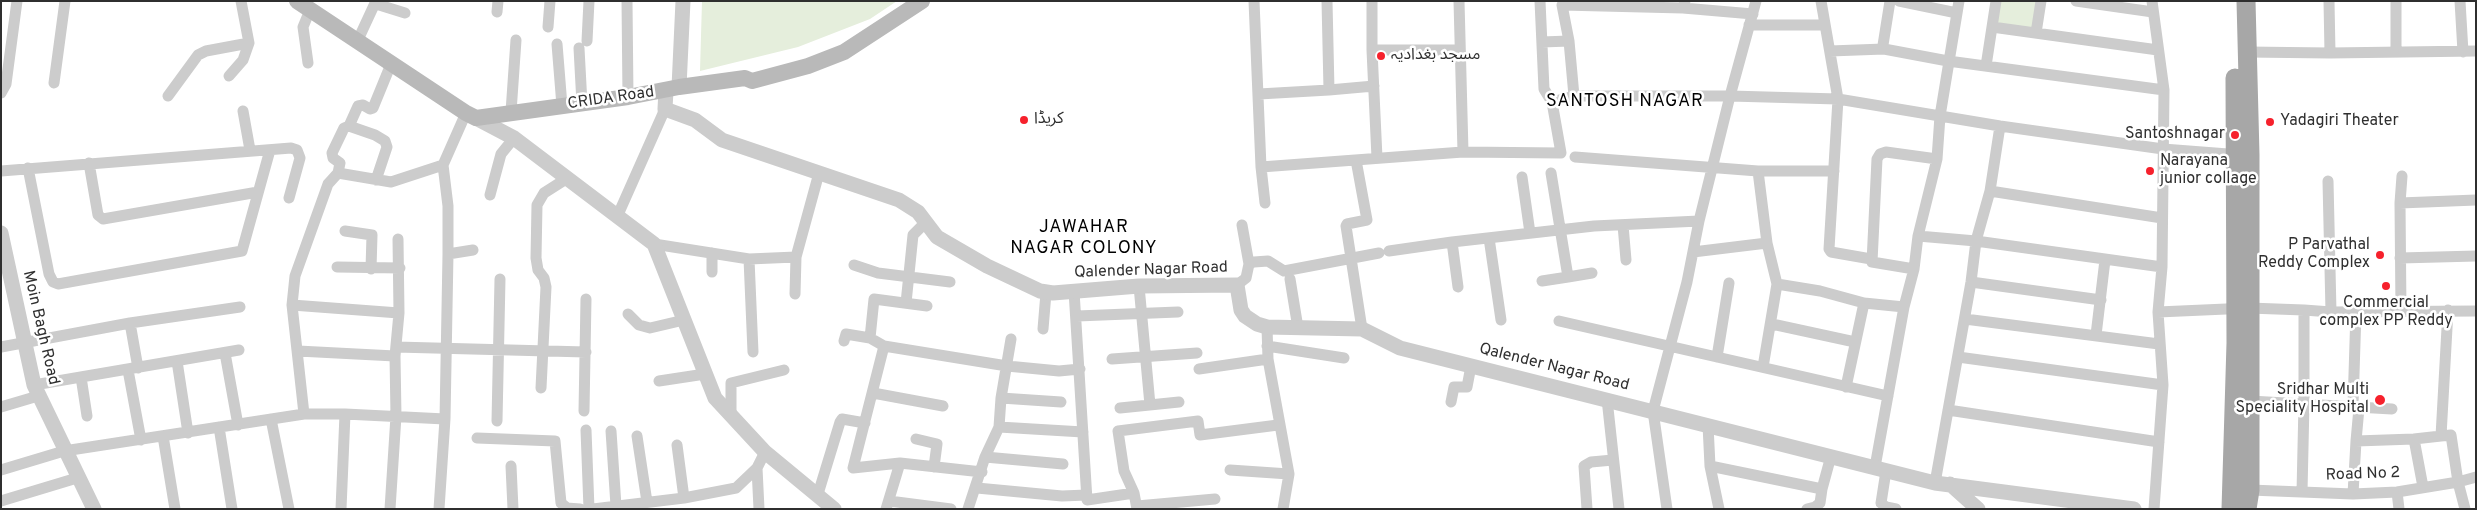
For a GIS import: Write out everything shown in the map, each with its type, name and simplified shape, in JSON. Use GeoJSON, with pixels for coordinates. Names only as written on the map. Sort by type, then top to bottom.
{"type":"FeatureCollection","features":[{"type":"Feature","properties":{"kind":"main road","name":"CRIDA Road"},"geometry":{"type":"LineString","coordinates":[[820,56],[904,1]]}},
{"type":"Feature","properties":{"kind":"main road","name":"CRIDA Road"},"geometry":{"type":"LineString","coordinates":[[471,115],[582,104],[744,78],[750,72],[844,52],[922,1]]}},
{"type":"Feature","properties":{"kind":"main road"},"geometry":{"type":"LineString","coordinates":[[2233,1],[2243,155]]}},
{"type":"Feature","properties":{"kind":"main road"},"geometry":{"type":"LineString","coordinates":[[2231,509],[2243,308],[2246,1]]}},
{"type":"Feature","properties":{"kind":"main road"},"geometry":{"type":"LineString","coordinates":[[303,6],[471,115]]}},
{"type":"Feature","properties":{"kind":"main road"},"geometry":{"type":"LineString","coordinates":[[2243,308],[2250,401],[2250,490],[2247,509]]}},
{"type":"Feature","properties":{"kind":"street"},"geometry":{"type":"LineString","coordinates":[[1,93],[6,84],[16,1]]}},
{"type":"Feature","properties":{"kind":"street"},"geometry":{"type":"LineString","coordinates":[[54,83],[65,1]]}},
{"type":"Feature","properties":{"kind":"street"},"geometry":{"type":"LineString","coordinates":[[228,76],[243,60],[249,43],[241,1]]}},
{"type":"Feature","properties":{"kind":"street"},"geometry":{"type":"LineString","coordinates":[[548,27],[550,1]]}},
{"type":"Feature","properties":{"kind":"street"},"geometry":{"type":"LineString","coordinates":[[582,104],[583,45],[589,1]]}},
{"type":"Feature","properties":{"kind":"street"},"geometry":{"type":"LineString","coordinates":[[627,1],[628,97]]}},
{"type":"Feature","properties":{"kind":"street"},"geometry":{"type":"LineString","coordinates":[[617,217],[673,89],[683,1]]}},
{"type":"Feature","properties":{"kind":"street"},"geometry":{"type":"LineString","coordinates":[[1254,1],[1261,167],[1265,203]]}},
{"type":"Feature","properties":{"kind":"street"},"geometry":{"type":"LineString","coordinates":[[1327,1],[1329,90]]}},
{"type":"Feature","properties":{"kind":"street"},"geometry":{"type":"LineString","coordinates":[[1372,1],[1372,50],[1377,158]]}},
{"type":"Feature","properties":{"kind":"street"},"geometry":{"type":"LineString","coordinates":[[1459,1],[1463,152]]}},
{"type":"Feature","properties":{"kind":"street"},"geometry":{"type":"LineString","coordinates":[[1261,167],[1463,152],[1561,153],[1552,102],[1544,89],[1540,1]]}},
{"type":"Feature","properties":{"kind":"street"},"geometry":{"type":"LineString","coordinates":[[1666,509],[1653,411],[1671,345],[1730,96],[1756,1]]}},
{"type":"Feature","properties":{"kind":"street"},"geometry":{"type":"LineString","coordinates":[[1821,1],[1838,99],[1829,249],[1831,252],[1871,259],[1876,264],[1914,269]]}},
{"type":"Feature","properties":{"kind":"street"},"geometry":{"type":"LineString","coordinates":[[1884,49],[1890,1]]}},
{"type":"Feature","properties":{"kind":"street"},"geometry":{"type":"LineString","coordinates":[[1899,1],[1957,13]]}},
{"type":"Feature","properties":{"kind":"street"},"geometry":{"type":"LineString","coordinates":[[1896,509],[1886,507],[1881,503],[1880,469],[1888,396],[1904,307],[1914,269],[1918,236],[1937,159],[1940,116],[1959,1]]}},
{"type":"Feature","properties":{"kind":"street"},"geometry":{"type":"LineString","coordinates":[[1986,66],[1996,1]]}},
{"type":"Feature","properties":{"kind":"street"},"geometry":{"type":"LineString","coordinates":[[2036,33],[2041,1]]}},
{"type":"Feature","properties":{"kind":"street"},"geometry":{"type":"LineString","coordinates":[[2076,1],[2153,7],[2164,90],[2162,267],[2158,312],[2163,385],[2154,509]]}},
{"type":"Feature","properties":{"kind":"street"},"geometry":{"type":"LineString","coordinates":[[2329,1],[2330,52]]}},
{"type":"Feature","properties":{"kind":"street"},"geometry":{"type":"LineString","coordinates":[[2396,1],[2396,52]]}},
{"type":"Feature","properties":{"kind":"street"},"geometry":{"type":"LineString","coordinates":[[2460,1],[2462,52]]}},
{"type":"Feature","properties":{"kind":"street"},"geometry":{"type":"LineString","coordinates":[[357,42],[376,3],[405,14]]}},
{"type":"Feature","properties":{"kind":"street"},"geometry":{"type":"LineString","coordinates":[[1574,96],[1569,40],[1562,5],[1684,5],[1751,19],[1825,25]]}},
{"type":"Feature","properties":{"kind":"street"},"geometry":{"type":"LineString","coordinates":[[303,6],[303,27],[308,63]]}},
{"type":"Feature","properties":{"kind":"street"},"geometry":{"type":"LineString","coordinates":[[1992,27],[2158,50]]}},
{"type":"Feature","properties":{"kind":"street"},"geometry":{"type":"LineString","coordinates":[[511,112],[516,40]]}},
{"type":"Feature","properties":{"kind":"street"},"geometry":{"type":"LineString","coordinates":[[1542,42],[1569,40]]}},
{"type":"Feature","properties":{"kind":"street"},"geometry":{"type":"LineString","coordinates":[[168,96],[198,55],[206,51],[249,43]]}},
{"type":"Feature","properties":{"kind":"street"},"geometry":{"type":"LineString","coordinates":[[557,44],[562,106]]}},
{"type":"Feature","properties":{"kind":"street"},"geometry":{"type":"LineString","coordinates":[[1830,51],[1884,49],[1948,61],[2164,90]]}},
{"type":"Feature","properties":{"kind":"street"},"geometry":{"type":"LineString","coordinates":[[1372,50],[1460,50]]}},
{"type":"Feature","properties":{"kind":"street"},"geometry":{"type":"LineString","coordinates":[[2247,52],[2476,51]]}},
{"type":"Feature","properties":{"kind":"street"},"geometry":{"type":"LineString","coordinates":[[304,414],[292,305],[295,276],[328,184],[338,173],[340,163],[333,158],[332,153],[344,128],[349,126],[358,106],[362,105],[372,109],[391,64]]}},
{"type":"Feature","properties":{"kind":"street"},"geometry":{"type":"LineString","coordinates":[[1259,94],[1374,86]]}},
{"type":"Feature","properties":{"kind":"street"},"geometry":{"type":"LineString","coordinates":[[1552,102],[1574,96],[1730,96],[1838,99],[2000,126],[2163,148],[2243,155]]}},
{"type":"Feature","properties":{"kind":"street","name":"Qalender Nagar Road"},"geometry":{"type":"LineString","coordinates":[[665,109],[695,120],[713,135],[731,144],[899,200],[918,212],[938,237],[1018,282],[1046,292],[1139,286],[1237,285],[1241,310],[1245,316],[1267,328],[1362,329],[1400,348],[1942,484],[1978,509]]}},
{"type":"Feature","properties":{"kind":"street"},"geometry":{"type":"LineString","coordinates":[[243,111],[250,150]]}},
{"type":"Feature","properties":{"kind":"street"},"geometry":{"type":"LineString","coordinates":[[439,509],[445,419],[448,254],[448,206],[442,165],[471,115],[514,138],[654,244],[749,259],[796,257]]}},
{"type":"Feature","properties":{"kind":"street"},"geometry":{"type":"LineString","coordinates":[[349,126],[375,135],[385,141],[387,146],[376,180]]}},
{"type":"Feature","properties":{"kind":"street"},"geometry":{"type":"LineString","coordinates":[[2000,126],[1990,191],[1976,241],[1965,319],[1948,410],[1942,484],[2134,509]]}},
{"type":"Feature","properties":{"kind":"street"},"geometry":{"type":"LineString","coordinates":[[490,195],[501,154],[514,138]]}},
{"type":"Feature","properties":{"kind":"street"},"geometry":{"type":"LineString","coordinates":[[1,171],[291,148],[300,153],[290,198]]}},
{"type":"Feature","properties":{"kind":"street"},"geometry":{"type":"LineString","coordinates":[[28,168],[48,274],[53,282],[58,284],[242,251],[270,150]]}},
{"type":"Feature","properties":{"kind":"street"},"geometry":{"type":"LineString","coordinates":[[1871,259],[1878,156],[1886,152],[1937,159]]}},
{"type":"Feature","properties":{"kind":"street"},"geometry":{"type":"LineString","coordinates":[[1575,157],[1758,171],[1834,171]]}},
{"type":"Feature","properties":{"kind":"street"},"geometry":{"type":"LineString","coordinates":[[1356,160],[1367,220],[1346,225],[1362,329]]}},
{"type":"Feature","properties":{"kind":"street"},"geometry":{"type":"LineString","coordinates":[[89,164],[98,215],[103,219],[258,192]]}},
{"type":"Feature","properties":{"kind":"street"},"geometry":{"type":"LineString","coordinates":[[338,173],[376,180],[396,181],[442,165]]}},
{"type":"Feature","properties":{"kind":"street"},"geometry":{"type":"LineString","coordinates":[[1758,171],[1767,244],[1777,284],[1772,324],[1763,367]]}},
{"type":"Feature","properties":{"kind":"street"},"geometry":{"type":"LineString","coordinates":[[795,294],[796,257],[819,173]]}},
{"type":"Feature","properties":{"kind":"street"},"geometry":{"type":"LineString","coordinates":[[1551,173],[1568,277]]}},
{"type":"Feature","properties":{"kind":"street"},"geometry":{"type":"LineString","coordinates":[[2401,311],[2400,203],[2402,176]]}},
{"type":"Feature","properties":{"kind":"street"},"geometry":{"type":"LineString","coordinates":[[1522,177],[1530,233]]}},
{"type":"Feature","properties":{"kind":"street"},"geometry":{"type":"LineString","coordinates":[[541,388],[546,287],[544,278],[538,270],[536,258],[537,205],[544,193],[566,179]]}},
{"type":"Feature","properties":{"kind":"street"},"geometry":{"type":"LineString","coordinates":[[2328,181],[2331,312]]}},
{"type":"Feature","properties":{"kind":"street"},"geometry":{"type":"LineString","coordinates":[[1990,191],[2162,218]]}},
{"type":"Feature","properties":{"kind":"street"},"geometry":{"type":"LineString","coordinates":[[2400,203],[2476,200]]}},
{"type":"Feature","properties":{"kind":"street"},"geometry":{"type":"LineString","coordinates":[[1249,264],[1268,261],[1284,271],[1384,252],[1452,242],[1561,230],[1699,221]]}},
{"type":"Feature","properties":{"kind":"street"},"geometry":{"type":"LineString","coordinates":[[906,303],[913,236],[925,223]]}},
{"type":"Feature","properties":{"kind":"street"},"geometry":{"type":"LineString","coordinates":[[1237,285],[1246,278],[1249,264],[1242,225]]}},
{"type":"Feature","properties":{"kind":"street"},"geometry":{"type":"LineString","coordinates":[[1623,225],[1626,260]]}},
{"type":"Feature","properties":{"kind":"street"},"geometry":{"type":"LineString","coordinates":[[345,231],[372,235],[371,269]]}},
{"type":"Feature","properties":{"kind":"street","name":"Moin Bagh Road"},"geometry":{"type":"LineString","coordinates":[[1,233],[7,287],[24,341],[36,390],[77,478],[94,509]]}},
{"type":"Feature","properties":{"kind":"street"},"geometry":{"type":"LineString","coordinates":[[1918,236],[1976,241],[2162,267]]}},
{"type":"Feature","properties":{"kind":"street"},"geometry":{"type":"LineString","coordinates":[[1489,238],[1501,320]]}},
{"type":"Feature","properties":{"kind":"street"},"geometry":{"type":"LineString","coordinates":[[390,509],[396,416],[396,352],[400,268],[398,239]]}},
{"type":"Feature","properties":{"kind":"street"},"geometry":{"type":"LineString","coordinates":[[1452,242],[1458,287]]}},
{"type":"Feature","properties":{"kind":"street"},"geometry":{"type":"LineString","coordinates":[[654,244],[715,398],[765,452],[834,509]]}},
{"type":"Feature","properties":{"kind":"street"},"geometry":{"type":"LineString","coordinates":[[1692,252],[1767,244]]}},
{"type":"Feature","properties":{"kind":"street"},"geometry":{"type":"LineString","coordinates":[[448,254],[472,250]]}},
{"type":"Feature","properties":{"kind":"street"},"geometry":{"type":"LineString","coordinates":[[712,253],[712,272]]}},
{"type":"Feature","properties":{"kind":"street"},"geometry":{"type":"LineString","coordinates":[[2400,258],[2476,256]]}},
{"type":"Feature","properties":{"kind":"street"},"geometry":{"type":"LineString","coordinates":[[749,259],[754,352]]}},
{"type":"Feature","properties":{"kind":"street"},"geometry":{"type":"LineString","coordinates":[[2096,335],[2105,260]]}},
{"type":"Feature","properties":{"kind":"street"},"geometry":{"type":"LineString","coordinates":[[854,265],[878,273],[950,282]]}},
{"type":"Feature","properties":{"kind":"street"},"geometry":{"type":"LineString","coordinates":[[338,267],[400,268]]}},
{"type":"Feature","properties":{"kind":"street"},"geometry":{"type":"LineString","coordinates":[[1542,281],[1592,273]]}},
{"type":"Feature","properties":{"kind":"street"},"geometry":{"type":"LineString","coordinates":[[497,421],[500,279]]}},
{"type":"Feature","properties":{"kind":"street"},"geometry":{"type":"LineString","coordinates":[[1290,279],[1298,328]]}},
{"type":"Feature","properties":{"kind":"street"},"geometry":{"type":"LineString","coordinates":[[1971,282],[2100,300]]}},
{"type":"Feature","properties":{"kind":"street"},"geometry":{"type":"LineString","coordinates":[[1717,357],[1729,283]]}},
{"type":"Feature","properties":{"kind":"street"},"geometry":{"type":"LineString","coordinates":[[1777,284],[1820,291],[1864,303],[1904,307]]}},
{"type":"Feature","properties":{"kind":"street"},"geometry":{"type":"LineString","coordinates":[[1139,286],[1150,405]]}},
{"type":"Feature","properties":{"kind":"street"},"geometry":{"type":"LineString","coordinates":[[1074,291],[1087,500],[1134,493]]}},
{"type":"Feature","properties":{"kind":"street"},"geometry":{"type":"LineString","coordinates":[[1044,329],[1046,292]]}},
{"type":"Feature","properties":{"kind":"street"},"geometry":{"type":"LineString","coordinates":[[584,411],[586,299]]}},
{"type":"Feature","properties":{"kind":"street"},"geometry":{"type":"LineString","coordinates":[[870,338],[874,299],[927,306]]}},
{"type":"Feature","properties":{"kind":"street"},"geometry":{"type":"LineString","coordinates":[[1846,387],[1864,303]]}},
{"type":"Feature","properties":{"kind":"street"},"geometry":{"type":"LineString","coordinates":[[292,305],[399,313]]}},
{"type":"Feature","properties":{"kind":"street"},"geometry":{"type":"LineString","coordinates":[[1,347],[24,341],[130,323],[240,307]]}},
{"type":"Feature","properties":{"kind":"street"},"geometry":{"type":"LineString","coordinates":[[2158,312],[2243,308],[2331,312],[2476,311]]}},
{"type":"Feature","properties":{"kind":"street"},"geometry":{"type":"LineString","coordinates":[[2302,492],[2304,310]]}},
{"type":"Feature","properties":{"kind":"street"},"geometry":{"type":"LineString","coordinates":[[2441,436],[2448,310]]}},
{"type":"Feature","properties":{"kind":"street"},"geometry":{"type":"LineString","coordinates":[[2352,494],[2356,441],[2356,311]]}},
{"type":"Feature","properties":{"kind":"street"},"geometry":{"type":"LineString","coordinates":[[1077,316],[1178,312]]}},
{"type":"Feature","properties":{"kind":"street"},"geometry":{"type":"LineString","coordinates":[[628,314],[640,325],[650,328],[684,320]]}},
{"type":"Feature","properties":{"kind":"street"},"geometry":{"type":"LineString","coordinates":[[1965,319],[2159,344]]}},
{"type":"Feature","properties":{"kind":"street"},"geometry":{"type":"LineString","coordinates":[[1559,321],[1888,396]]}},
{"type":"Feature","properties":{"kind":"street"},"geometry":{"type":"LineString","coordinates":[[130,323],[141,440]]}},
{"type":"Feature","properties":{"kind":"street"},"geometry":{"type":"LineString","coordinates":[[1772,324],[1855,342]]}},
{"type":"Feature","properties":{"kind":"street"},"geometry":{"type":"LineString","coordinates":[[1267,328],[1268,359],[1278,425],[1289,474],[1283,509]]}},
{"type":"Feature","properties":{"kind":"street"},"geometry":{"type":"LineString","coordinates":[[844,341],[846,334],[870,338],[884,346],[1007,366],[1059,371],[1080,369]]}},
{"type":"Feature","properties":{"kind":"street"},"geometry":{"type":"LineString","coordinates":[[968,509],[977,488],[985,457],[999,426],[1001,398],[1011,339]]}},
{"type":"Feature","properties":{"kind":"street"},"geometry":{"type":"LineString","coordinates":[[884,346],[853,468],[900,463],[982,472]]}},
{"type":"Feature","properties":{"kind":"street"},"geometry":{"type":"LineString","coordinates":[[1267,346],[1344,358]]}},
{"type":"Feature","properties":{"kind":"street"},"geometry":{"type":"LineString","coordinates":[[298,351],[396,352],[446,349],[586,352]]}},
{"type":"Feature","properties":{"kind":"street"},"geometry":{"type":"LineString","coordinates":[[1,407],[36,390],[80,377],[239,350]]}},
{"type":"Feature","properties":{"kind":"street"},"geometry":{"type":"LineString","coordinates":[[225,353],[238,425]]}},
{"type":"Feature","properties":{"kind":"street"},"geometry":{"type":"LineString","coordinates":[[1112,359],[1197,353]]}},
{"type":"Feature","properties":{"kind":"street"},"geometry":{"type":"LineString","coordinates":[[1958,357],[2163,385]]}},
{"type":"Feature","properties":{"kind":"street"},"geometry":{"type":"LineString","coordinates":[[1200,369],[1268,359]]}},
{"type":"Feature","properties":{"kind":"street"},"geometry":{"type":"LineString","coordinates":[[177,361],[188,433]]}},
{"type":"Feature","properties":{"kind":"street"},"geometry":{"type":"LineString","coordinates":[[1451,402],[1454,388],[1467,387],[1471,366]]}},
{"type":"Feature","properties":{"kind":"street"},"geometry":{"type":"LineString","coordinates":[[731,414],[730,383],[784,370]]}},
{"type":"Feature","properties":{"kind":"street"},"geometry":{"type":"LineString","coordinates":[[659,381],[705,374]]}},
{"type":"Feature","properties":{"kind":"street"},"geometry":{"type":"LineString","coordinates":[[80,377],[87,416]]}},
{"type":"Feature","properties":{"kind":"street"},"geometry":{"type":"LineString","coordinates":[[873,393],[943,406]]}},
{"type":"Feature","properties":{"kind":"street"},"geometry":{"type":"LineString","coordinates":[[1001,398],[1062,402]]}},
{"type":"Feature","properties":{"kind":"street"},"geometry":{"type":"LineString","coordinates":[[1607,399],[1620,509]]}},
{"type":"Feature","properties":{"kind":"street"},"geometry":{"type":"LineString","coordinates":[[2250,401],[2392,409]]}},
{"type":"Feature","properties":{"kind":"street"},"geometry":{"type":"LineString","coordinates":[[1120,408],[1178,402]]}},
{"type":"Feature","properties":{"kind":"street"},"geometry":{"type":"LineString","coordinates":[[1948,410],[2159,442]]}},
{"type":"Feature","properties":{"kind":"street"},"geometry":{"type":"LineString","coordinates":[[1,470],[64,451],[304,414],[445,419]]}},
{"type":"Feature","properties":{"kind":"street"},"geometry":{"type":"LineString","coordinates":[[341,509],[346,414]]}},
{"type":"Feature","properties":{"kind":"street"},"geometry":{"type":"LineString","coordinates":[[271,419],[290,509]]}},
{"type":"Feature","properties":{"kind":"street"},"geometry":{"type":"LineString","coordinates":[[818,494],[840,422],[842,420],[865,424]]}},
{"type":"Feature","properties":{"kind":"street"},"geometry":{"type":"LineString","coordinates":[[1215,499],[1137,507],[1134,493],[1124,472],[1118,431],[1198,421],[1200,435],[1278,425]]}},
{"type":"Feature","properties":{"kind":"street"},"geometry":{"type":"LineString","coordinates":[[1708,425],[1710,466],[1719,509]]}},
{"type":"Feature","properties":{"kind":"street"},"geometry":{"type":"LineString","coordinates":[[999,426],[1083,432]]}},
{"type":"Feature","properties":{"kind":"street"},"geometry":{"type":"LineString","coordinates":[[219,427],[232,509]]}},
{"type":"Feature","properties":{"kind":"street"},"geometry":{"type":"LineString","coordinates":[[586,430],[589,509]]}},
{"type":"Feature","properties":{"kind":"street"},"geometry":{"type":"LineString","coordinates":[[611,431],[616,506]]}},
{"type":"Feature","properties":{"kind":"street"},"geometry":{"type":"LineString","coordinates":[[2356,441],[2451,435],[2458,482],[2465,509]]}},
{"type":"Feature","properties":{"kind":"street"},"geometry":{"type":"LineString","coordinates":[[164,436],[175,509]]}},
{"type":"Feature","properties":{"kind":"street"},"geometry":{"type":"LineString","coordinates":[[637,436],[647,502]]}},
{"type":"Feature","properties":{"kind":"street"},"geometry":{"type":"LineString","coordinates":[[477,438],[555,441],[561,503],[566,508],[580,509]]}},
{"type":"Feature","properties":{"kind":"street"},"geometry":{"type":"LineString","coordinates":[[2414,438],[2423,487]]}},
{"type":"Feature","properties":{"kind":"street"},"geometry":{"type":"LineString","coordinates":[[916,439],[937,444],[934,467]]}},
{"type":"Feature","properties":{"kind":"street"},"geometry":{"type":"LineString","coordinates":[[677,445],[684,498]]}},
{"type":"Feature","properties":{"kind":"street"},"geometry":{"type":"LineString","coordinates":[[593,509],[684,498],[736,488],[756,468],[765,452]]}},
{"type":"Feature","properties":{"kind":"street"},"geometry":{"type":"LineString","coordinates":[[1815,508],[1831,456]]}},
{"type":"Feature","properties":{"kind":"street"},"geometry":{"type":"LineString","coordinates":[[985,457],[1063,464]]}},
{"type":"Feature","properties":{"kind":"street"},"geometry":{"type":"LineString","coordinates":[[1587,509],[1584,466],[1591,462],[1613,460]]}},
{"type":"Feature","properties":{"kind":"street"},"geometry":{"type":"LineString","coordinates":[[900,463],[887,505],[951,509]]}},
{"type":"Feature","properties":{"kind":"street"},"geometry":{"type":"LineString","coordinates":[[510,466],[513,509]]}},
{"type":"Feature","properties":{"kind":"street"},"geometry":{"type":"LineString","coordinates":[[1710,466],[1822,489]]}},
{"type":"Feature","properties":{"kind":"street"},"geometry":{"type":"LineString","coordinates":[[756,468],[760,509]]}},
{"type":"Feature","properties":{"kind":"street"},"geometry":{"type":"LineString","coordinates":[[1230,470],[1289,474]]}},
{"type":"Feature","properties":{"kind":"street","name":"Road No 2"},"geometry":{"type":"LineString","coordinates":[[2250,490],[2352,494],[2396,492],[2458,482],[2476,477]]}},
{"type":"Feature","properties":{"kind":"street"},"geometry":{"type":"LineString","coordinates":[[1,501],[77,478]]}},
{"type":"Feature","properties":{"kind":"street"},"geometry":{"type":"LineString","coordinates":[[977,488],[1062,496],[1086,495]]}},
{"type":"Feature","properties":{"kind":"street"},"geometry":{"type":"LineString","coordinates":[[2396,492],[2399,509]]}},
{"type":"Feature","properties":{"kind":"green space"},"geometry":{"type":"Polygon","coordinates":[[[702,1],[897,1],[870,19],[798,47],[700,71],[702,1]]]}},
{"type":"Feature","properties":{"kind":"green space"},"geometry":{"type":"Polygon","coordinates":[[[1996,1],[2039,1],[2035,31],[1992,24],[1996,1]]]}},
{"type":"Feature","properties":{"kind":"place","name":"مسجد بغدادیہ"},"geometry":{"type":"Point","coordinates":[1381,56]}},
{"type":"Feature","properties":{"kind":"place","name":"کریڈا"},"geometry":{"type":"Point","coordinates":[1024,120]}},
{"type":"Feature","properties":{"kind":"place","name":"Yadagiri Theater"},"geometry":{"type":"Point","coordinates":[2270,122]}},
{"type":"Feature","properties":{"kind":"place","name":"Santoshnagar"},"geometry":{"type":"Point","coordinates":[2235,135]}},
{"type":"Feature","properties":{"kind":"place","name":"Narayana junior collage"},"geometry":{"type":"Point","coordinates":[2150,171]}},
{"type":"Feature","properties":{"kind":"place","name":"P Parvathal Reddy Complex"},"geometry":{"type":"Point","coordinates":[2380,255]}},
{"type":"Feature","properties":{"kind":"place","name":"Commercial complex PP Reddy"},"geometry":{"type":"Point","coordinates":[2386,286]}},
{"type":"Feature","properties":{"kind":"place","name":"Sridhar Multi Speciality Hospital"},"geometry":{"type":"Point","coordinates":[2380,400]}},
{"type":"Feature","properties":{"kind":"district","name":"SANTOSH NAGAR"},"geometry":{"type":"Point","coordinates":[1625,102]}},
{"type":"Feature","properties":{"kind":"district","name":"JAWAHAR NAGAR COLONY"},"geometry":{"type":"Point","coordinates":[1084,238]}}]}
